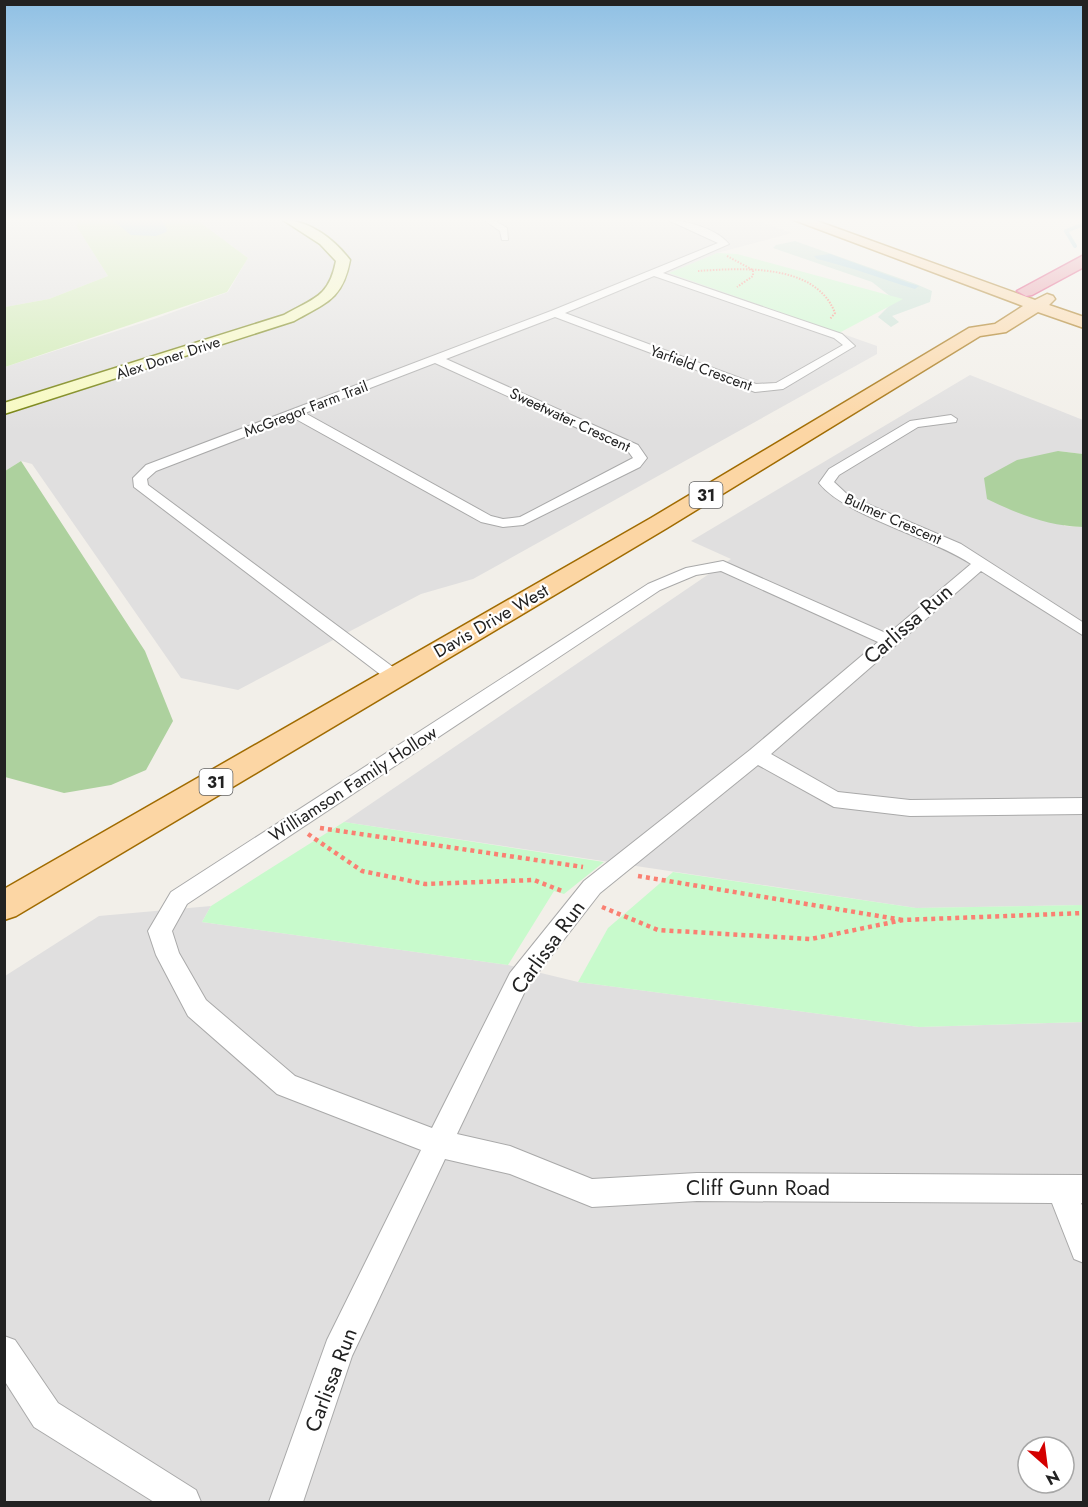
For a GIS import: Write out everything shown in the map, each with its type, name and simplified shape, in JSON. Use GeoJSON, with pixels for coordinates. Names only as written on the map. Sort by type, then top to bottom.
{"type":"FeatureCollection","features":[{"type":"Feature","properties":{"kind":"highway","name":"Davis Drive West"},"geometry":{"type":"LineString","coordinates":[[1031,298],[1042,290]]}},
{"type":"Feature","properties":{"kind":"highway","name":"Davis Drive West"},"geometry":{"type":"LineString","coordinates":[[1031,298],[1051,290]]}},
{"type":"Feature","properties":{"kind":"main road"},"geometry":{"type":"LineString","coordinates":[[1004,290],[1083,312]]}},
{"type":"Feature","properties":{"kind":"main road"},"geometry":{"type":"LineString","coordinates":[[1031,298],[1083,323]]}},
{"type":"Feature","properties":{"kind":"main road","name":"Davis Drive West"},"geometry":{"type":"LineString","coordinates":[[975,333],[977,320],[994,310],[1031,298]]}},
{"type":"Feature","properties":{"kind":"main road","name":"Davis Drive West"},"geometry":{"type":"LineString","coordinates":[[4,906],[659,523],[975,333],[1000,328],[1031,298]]}},
{"type":"Feature","properties":{"kind":"street","name":"Alex Doner Drive"},"geometry":{"type":"LineString","coordinates":[[4,409],[289,318],[324,298],[331,290]]}},
{"type":"Feature","properties":{"kind":"street","name":"McGregor Farm Trail"},"geometry":{"type":"LineString","coordinates":[[395,677],[139,484],[142,476],[151,468],[614,290]]}},
{"type":"Feature","properties":{"kind":"street","name":"Yarfield Crescent"},"geometry":{"type":"LineString","coordinates":[[555,313],[743,386],[760,389],[779,386],[847,348],[846,340],[704,290]]}},
{"type":"Feature","properties":{"kind":"street","name":"Sweetwater Crescent"},"geometry":{"type":"LineString","coordinates":[[295,413],[486,519],[499,522],[527,519],[632,466],[640,458],[633,448],[436,359]]}},
{"type":"Feature","properties":{"kind":"street","name":"Bulmer Crescent"},"geometry":{"type":"LineString","coordinates":[[951,419],[915,424],[834,472],[826,483],[844,500],[956,547],[1083,631]]}},
{"type":"Feature","properties":{"kind":"street","name":"Carlissa Run"},"geometry":{"type":"LineString","coordinates":[[286,1503],[338,1352],[518,980],[592,888],[757,755],[981,563]]}},
{"type":"Feature","properties":{"kind":"street","name":"Williamson Family Hollow"},"geometry":{"type":"LineString","coordinates":[[440,1144],[286,1084],[197,1008],[168,955],[160,932],[179,898],[654,587],[692,571],[723,566],[890,641]]}},
{"type":"Feature","properties":{"kind":"street"},"geometry":{"type":"LineString","coordinates":[[757,755],[834,799],[910,808],[1083,806]]}},
{"type":"Feature","properties":{"kind":"street","name":"Cliff Gunn Road"},"geometry":{"type":"LineString","coordinates":[[440,1144],[510,1160],[592,1192],[697,1187],[1072,1189]]}},
{"type":"Feature","properties":{"kind":"street"},"geometry":{"type":"LineString","coordinates":[[1072,1189],[1083,1249]]}},
{"type":"Feature","properties":{"kind":"street"},"geometry":{"type":"LineString","coordinates":[[4,1351],[46,1415],[184,1503]]}},
{"type":"Feature","properties":{"kind":"path"},"geometry":{"type":"LineString","coordinates":[[718,295],[728,290]]}},
{"type":"Feature","properties":{"kind":"path"},"geometry":{"type":"LineString","coordinates":[[819,330],[835,313],[834,302],[822,290]]}},
{"type":"Feature","properties":{"kind":"path"},"geometry":{"type":"LineString","coordinates":[[903,920],[1083,913]]}},
{"type":"Feature","properties":{"kind":"shaded area"},"geometry":{"type":"Polygon","coordinates":[[[5,290],[71,290],[49,299],[5,307],[5,290]]]}},
{"type":"Feature","properties":{"kind":"shaded area"},"geometry":{"type":"Polygon","coordinates":[[[719,290],[877,346],[877,354],[473,579],[421,594],[238,690],[181,678],[32,464],[21,461],[5,471],[5,367],[157,318],[228,292],[719,290]]]}},
{"type":"Feature","properties":{"kind":"shaded area"},"geometry":{"type":"Polygon","coordinates":[[[970,375],[1083,420],[1083,454],[1058,451],[1064,526],[1083,527],[1083,905],[916,908],[344,822],[731,559],[691,541],[970,375]]]}},
{"type":"Feature","properties":{"kind":"shaded area"},"geometry":{"type":"Polygon","coordinates":[[[211,906],[202,922],[508,965],[578,982],[919,1027],[1083,1022],[1083,1502],[5,1502],[5,976],[99,916],[211,906]]]}},
{"type":"Feature","properties":{"kind":"green space"},"geometry":{"type":"Polygon","coordinates":[[[71,290],[228,290],[5,367],[5,307],[49,299],[71,290]]]}},
{"type":"Feature","properties":{"kind":"green space"},"geometry":{"type":"Polygon","coordinates":[[[718,290],[871,290],[903,299],[839,333],[718,290]]]}},
{"type":"Feature","properties":{"kind":"green space"},"geometry":{"type":"Polygon","coordinates":[[[883,290],[932,291],[930,302],[892,316],[899,322],[891,327],[878,317],[895,300],[883,290]]]}},
{"type":"Feature","properties":{"kind":"green space"},"geometry":{"type":"Polygon","coordinates":[[[1058,451],[1083,454],[1083,527],[1034,518],[987,499],[984,478],[1017,460],[1058,451]]]}},
{"type":"Feature","properties":{"kind":"green space"},"geometry":{"type":"Polygon","coordinates":[[[21,461],[145,651],[173,721],[146,770],[111,785],[64,793],[5,777],[5,471],[21,461]]]}},
{"type":"Feature","properties":{"kind":"green space"},"geometry":{"type":"Polygon","coordinates":[[[344,822],[604,862],[564,894],[554,891],[508,965],[202,922],[211,906],[344,822]]]}},
{"type":"Feature","properties":{"kind":"green space"},"geometry":{"type":"Polygon","coordinates":[[[673,872],[916,908],[1083,905],[1083,1022],[919,1027],[578,982],[608,928],[673,872]]]}}]}
